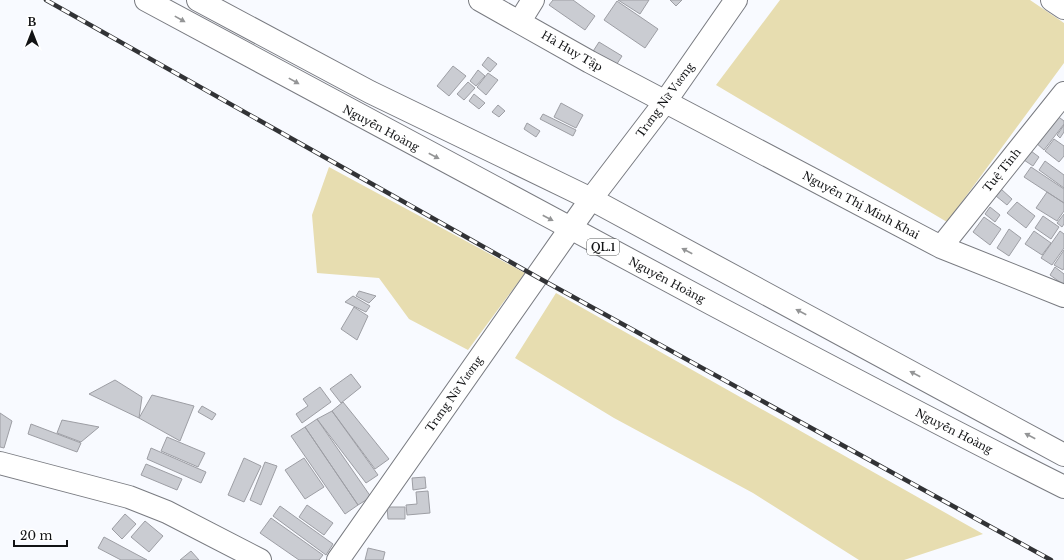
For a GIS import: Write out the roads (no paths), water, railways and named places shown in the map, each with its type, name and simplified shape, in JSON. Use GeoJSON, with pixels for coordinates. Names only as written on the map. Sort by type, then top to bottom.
{"type":"FeatureCollection","features":[{"type":"Feature","properties":{"kind":"main road","name":"Nguyễn Hoàng"},"geometry":{"type":"LineString","coordinates":[[146,0],[331,102],[570,229],[974,443],[1064,487]]}},
{"type":"Feature","properties":{"kind":"main road"},"geometry":{"type":"LineString","coordinates":[[198,0],[370,92],[592,199],[1064,455]]}},
{"type":"Feature","properties":{"kind":"main road","name":"Hà Huy Tập"},"geometry":{"type":"LineString","coordinates":[[480,0],[665,102]]}},
{"type":"Feature","properties":{"kind":"main road"},"geometry":{"type":"LineString","coordinates":[[520,21],[532,0]]}},
{"type":"Feature","properties":{"kind":"main road","name":"Trưng Nữ Vương"},"geometry":{"type":"LineString","coordinates":[[338,560],[570,229],[665,102],[736,0]]}},
{"type":"Feature","properties":{"kind":"main road"},"geometry":{"type":"LineString","coordinates":[[1052,0],[1064,8]]}},
{"type":"Feature","properties":{"kind":"main road","name":"Tuệ Tĩnh"},"geometry":{"type":"LineString","coordinates":[[941,247],[1064,93]]}},
{"type":"Feature","properties":{"kind":"main road","name":"Nguyễn Thị Minh Khai"},"geometry":{"type":"LineString","coordinates":[[665,102],[941,247],[1064,296]]}},
{"type":"Feature","properties":{"kind":"main road"},"geometry":{"type":"LineString","coordinates":[[0,463],[129,497],[167,512],[260,560]]}},
{"type":"Feature","properties":{"kind":"railway"},"geometry":{"type":"LineString","coordinates":[[46,0],[537,277],[1051,560]]}}]}
